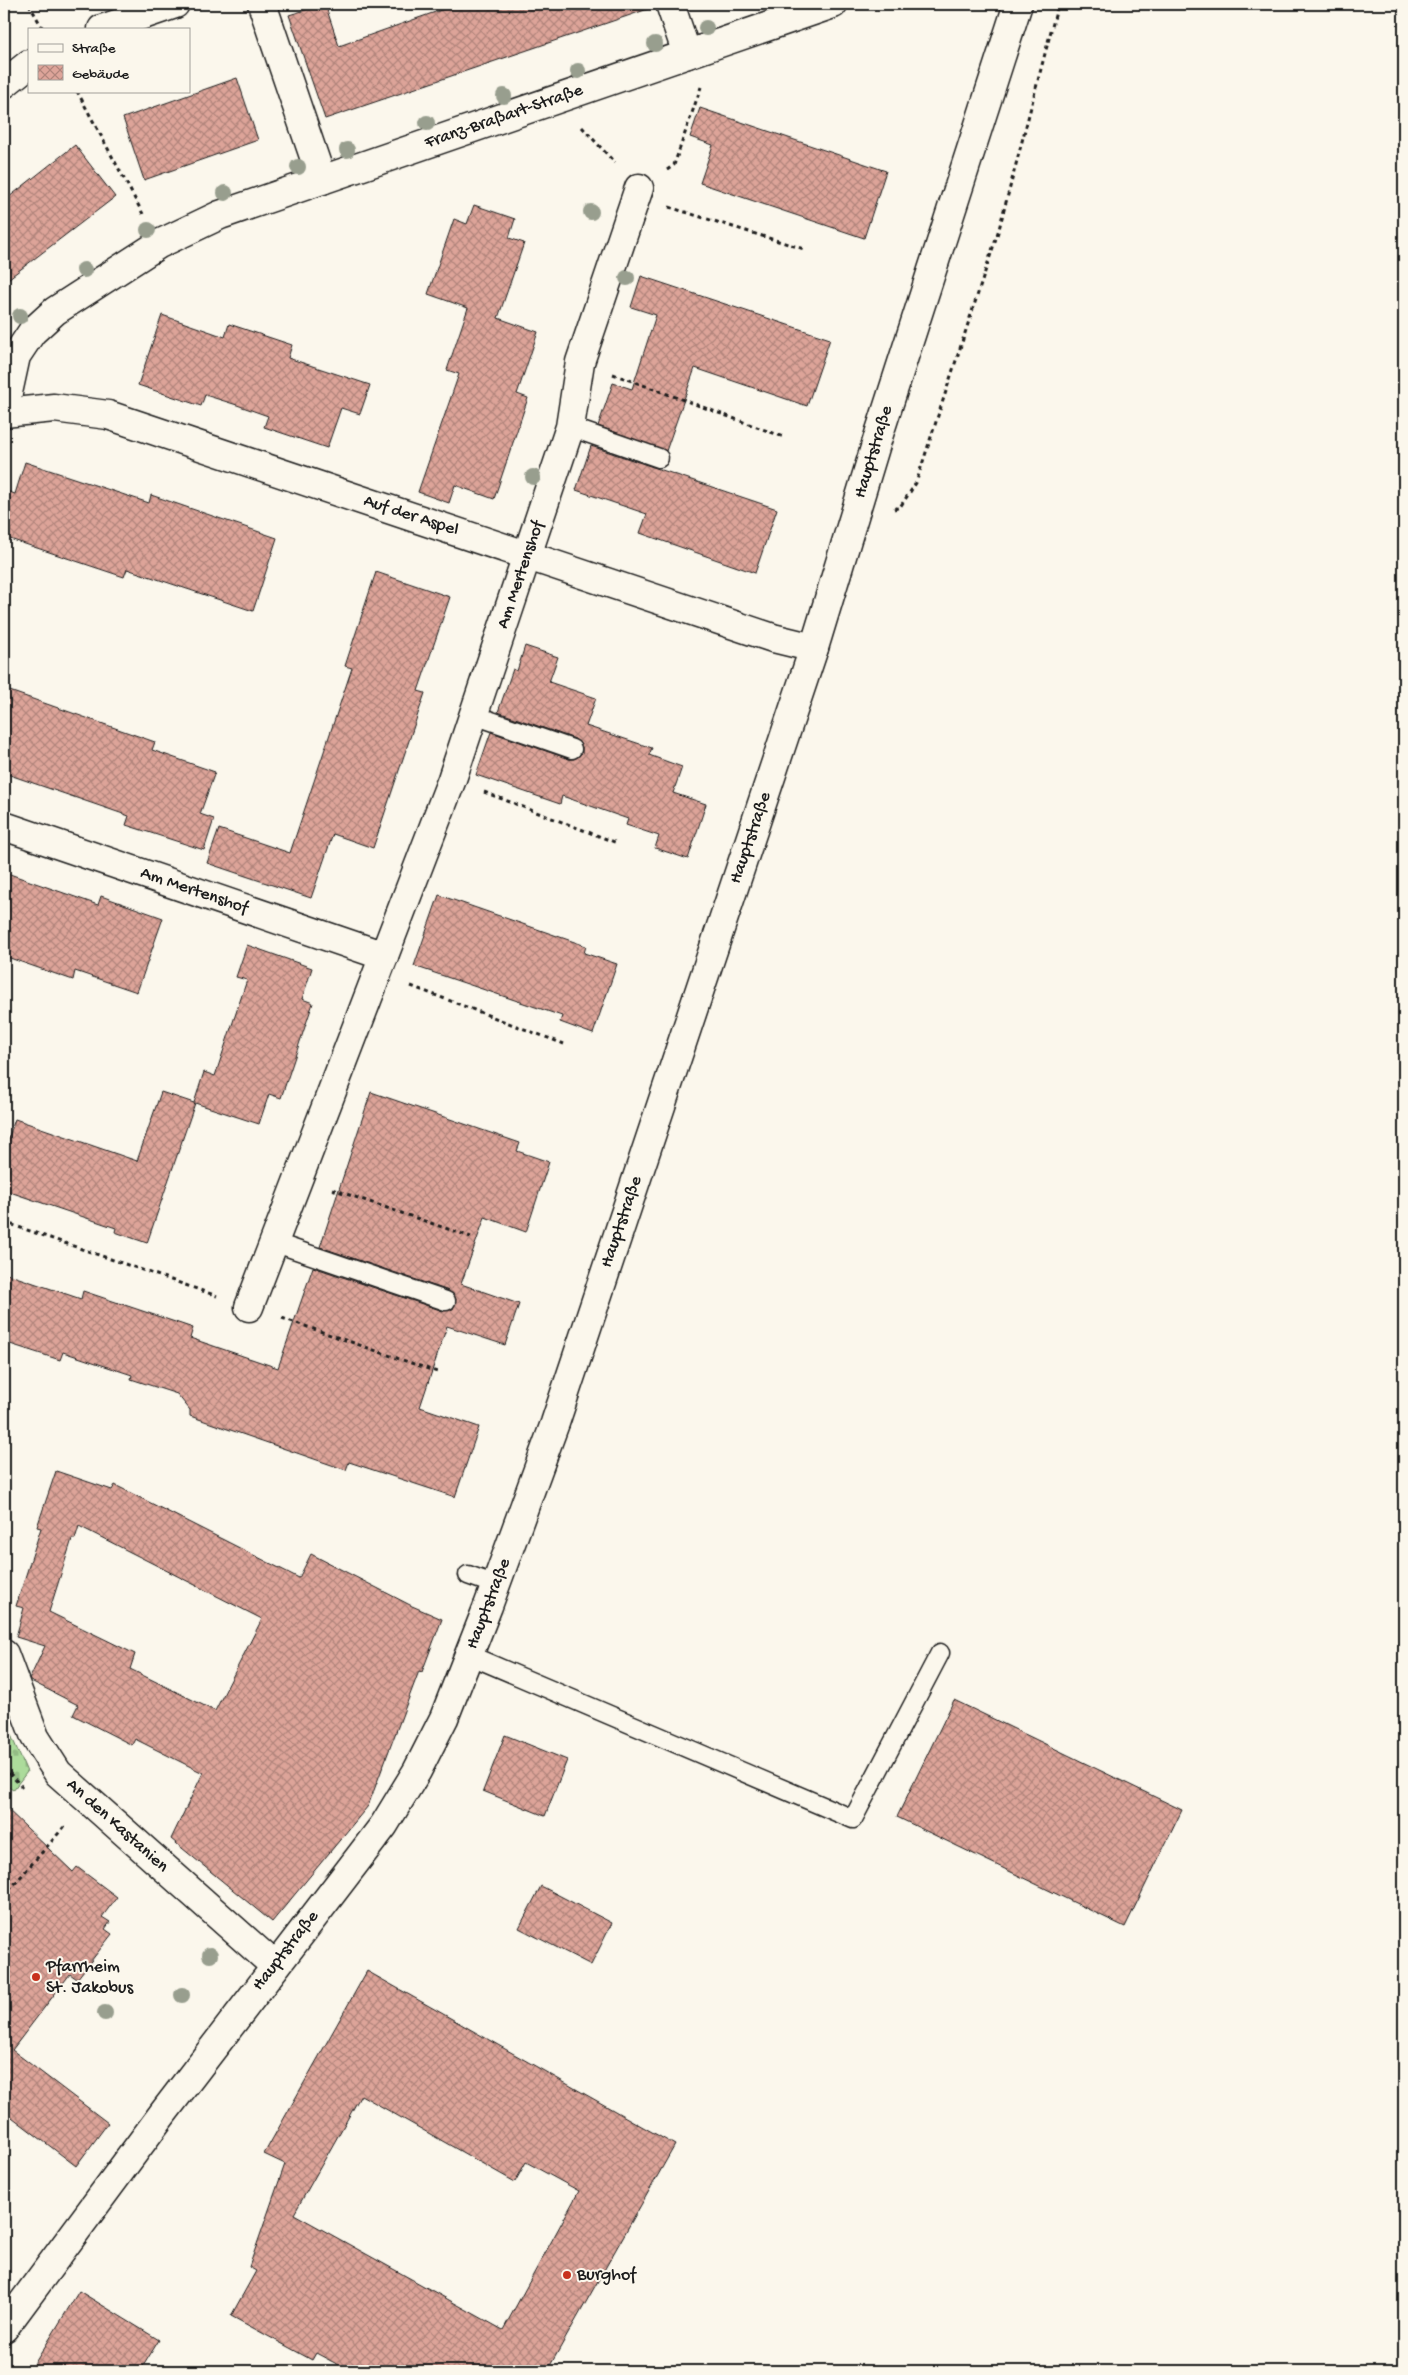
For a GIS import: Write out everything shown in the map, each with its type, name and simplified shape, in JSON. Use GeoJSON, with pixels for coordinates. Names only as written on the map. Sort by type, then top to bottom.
{"type":"FeatureCollection","features":[{"type":"Feature","properties":{"kind":"street"},"geometry":{"type":"LineString","coordinates":[[105,28],[175,4]]}},
{"type":"Feature","properties":{"kind":"street"},"geometry":{"type":"LineString","coordinates":[[262,4],[322,180]]}},
{"type":"Feature","properties":{"kind":"street"},"geometry":{"type":"LineString","coordinates":[[670,4],[696,50]]}},
{"type":"Feature","properties":{"kind":"street","name":"Franz-Braßart-Straße"},"geometry":{"type":"LineString","coordinates":[[4,412],[10,347],[32,332],[55,311],[159,244],[220,215],[833,4]]}},
{"type":"Feature","properties":{"kind":"street","name":"Hauptstraße"},"geometry":{"type":"LineString","coordinates":[[4,2328],[274,1966],[389,1817],[417,1771],[440,1727],[496,1585],[558,1414],[814,648],[854,516],[1018,4]]}},
{"type":"Feature","properties":{"kind":"street"},"geometry":{"type":"LineString","coordinates":[[4,84],[28,65]]}},
{"type":"Feature","properties":{"kind":"street","name":"Am Mertenshof"},"geometry":{"type":"LineString","coordinates":[[249,1307],[452,780],[570,427],[580,362],[638,192]]}},
{"type":"Feature","properties":{"kind":"street","name":"Auf der Aspel"},"geometry":{"type":"LineString","coordinates":[[4,412],[54,408],[108,415],[773,638],[814,648]]}},
{"type":"Feature","properties":{"kind":"street","name":"Am Mertenshof"},"geometry":{"type":"LineString","coordinates":[[4,826],[381,964]]}},
{"type":"Feature","properties":{"kind":"street","name":"An den Kastanien"},"geometry":{"type":"LineString","coordinates":[[4,1654],[35,1737],[58,1773],[274,1966]]}},
{"type":"Feature","properties":{"kind":"lane"},"geometry":{"type":"LineString","coordinates":[[570,427],[659,458]]}},
{"type":"Feature","properties":{"kind":"lane"},"geometry":{"type":"LineString","coordinates":[[474,715],[572,749]]}},
{"type":"Feature","properties":{"kind":"lane"},"geometry":{"type":"LineString","coordinates":[[273,1242],[446,1301]]}},
{"type":"Feature","properties":{"kind":"lane"},"geometry":{"type":"LineString","coordinates":[[468,1575],[496,1585]]}},
{"type":"Feature","properties":{"kind":"lane"},"geometry":{"type":"LineString","coordinates":[[469,1655],[853,1819],[940,1653]]}},
{"type":"Feature","properties":{"kind":"path"},"geometry":{"type":"LineString","coordinates":[[29,4],[42,28]]}},
{"type":"Feature","properties":{"kind":"path"},"geometry":{"type":"LineString","coordinates":[[854,516],[900,507],[916,483],[999,229],[1058,4]]}},
{"type":"Feature","properties":{"kind":"path"},"geometry":{"type":"LineString","coordinates":[[638,192],[674,165],[708,67],[696,50]]}},
{"type":"Feature","properties":{"kind":"path"},"geometry":{"type":"LineString","coordinates":[[78,92],[159,244]]}},
{"type":"Feature","properties":{"kind":"path"},"geometry":{"type":"LineString","coordinates":[[556,99],[638,192],[804,249]]}},
{"type":"Feature","properties":{"kind":"path"},"geometry":{"type":"LineString","coordinates":[[580,362],[784,437]]}},
{"type":"Feature","properties":{"kind":"path"},"geometry":{"type":"LineString","coordinates":[[452,780],[617,843]]}},
{"type":"Feature","properties":{"kind":"path"},"geometry":{"type":"LineString","coordinates":[[381,964],[564,1044]]}},
{"type":"Feature","properties":{"kind":"path"},"geometry":{"type":"LineString","coordinates":[[298,1177],[470,1237]]}},
{"type":"Feature","properties":{"kind":"path"},"geometry":{"type":"LineString","coordinates":[[4,1767],[33,1798],[58,1773]]}},
{"type":"Feature","properties":{"kind":"path"},"geometry":{"type":"LineString","coordinates":[[4,1776],[8,1771]]}},
{"type":"Feature","properties":{"kind":"path"},"geometry":{"type":"LineString","coordinates":[[4,1896],[64,1827],[58,1821]]}},
{"type":"Feature","properties":{"kind":"green space"},"geometry":{"type":"Polygon","coordinates":[[[4,1719],[27,1772],[13,1790],[7,1786],[4,1789],[4,1719]]]}},
{"type":"Feature","properties":{"kind":"building"},"geometry":{"type":"Polygon","coordinates":[[[325,4],[339,46],[458,4],[648,4],[648,9],[325,119],[289,15],[325,4]]]}},
{"type":"Feature","properties":{"kind":"building"},"geometry":{"type":"Polygon","coordinates":[[[237,78],[258,140],[144,180],[123,118],[237,78]]]}},
{"type":"Feature","properties":{"kind":"building"},"geometry":{"type":"Polygon","coordinates":[[[700,108],[886,171],[864,238],[700,183],[713,145],[690,137],[700,108]]]}},
{"type":"Feature","properties":{"kind":"building"},"geometry":{"type":"Polygon","coordinates":[[[75,145],[115,197],[4,282],[4,201],[75,145]]]}},
{"type":"Feature","properties":{"kind":"building"},"geometry":{"type":"Polygon","coordinates":[[[474,205],[515,219],[509,238],[524,243],[498,318],[538,332],[517,394],[528,398],[494,499],[455,485],[449,503],[418,492],[459,374],[447,370],[468,308],[428,294],[454,219],[467,224],[474,205]]]}},
{"type":"Feature","properties":{"kind":"building"},"geometry":{"type":"Polygon","coordinates":[[[641,276],[830,339],[807,406],[695,368],[666,451],[598,426],[613,383],[632,389],[656,315],[631,307],[641,276]]]}},
{"type":"Feature","properties":{"kind":"building"},"geometry":{"type":"Polygon","coordinates":[[[162,315],[225,337],[229,324],[292,345],[288,358],[370,385],[360,414],[341,408],[327,448],[264,427],[268,416],[237,405],[205,395],[201,406],[138,385],[162,315]]]}},
{"type":"Feature","properties":{"kind":"building"},"geometry":{"type":"Polygon","coordinates":[[[591,446],[777,509],[755,573],[640,533],[647,514],[576,490],[591,446]]]}},
{"type":"Feature","properties":{"kind":"building"},"geometry":{"type":"Polygon","coordinates":[[[25,462],[149,503],[151,495],[277,538],[253,611],[127,569],[124,577],[4,537],[4,490],[15,494],[25,462]]]}},
{"type":"Feature","properties":{"kind":"building"},"geometry":{"type":"Polygon","coordinates":[[[376,572],[450,597],[418,691],[425,693],[373,848],[333,834],[311,898],[207,863],[219,829],[290,853],[352,668],[345,666],[376,572]]]}},
{"type":"Feature","properties":{"kind":"building"},"geometry":{"type":"Polygon","coordinates":[[[525,646],[558,657],[549,682],[596,698],[586,726],[652,748],[649,755],[682,767],[673,793],[706,804],[688,859],[655,848],[659,836],[626,825],[628,819],[562,796],[560,804],[476,775],[491,732],[569,759],[574,759],[582,753],[582,747],[575,739],[498,712],[513,669],[517,671],[525,646]]]}},
{"type":"Feature","properties":{"kind":"building"},"geometry":{"type":"Polygon","coordinates":[[[4,689],[155,742],[152,750],[215,772],[200,814],[214,819],[204,850],[126,825],[129,816],[4,773],[4,689]]]}},
{"type":"Feature","properties":{"kind":"building"},"geometry":{"type":"Polygon","coordinates":[[[4,872],[98,905],[101,896],[163,918],[137,992],[75,971],[73,980],[4,956],[4,872]]]}},
{"type":"Feature","properties":{"kind":"building"},"geometry":{"type":"Polygon","coordinates":[[[439,895],[586,946],[584,953],[617,964],[593,1034],[560,1022],[562,1016],[414,966],[439,895]]]}},
{"type":"Feature","properties":{"kind":"building"},"geometry":{"type":"Polygon","coordinates":[[[247,945],[312,968],[302,999],[313,1003],[281,1098],[269,1094],[259,1124],[195,1103],[147,1243],[115,1232],[116,1228],[4,1190],[4,1151],[15,1119],[137,1161],[161,1092],[194,1103],[204,1072],[215,1076],[247,980],[236,977],[247,945]]]}},
{"type":"Feature","properties":{"kind":"building"},"geometry":{"type":"Polygon","coordinates":[[[371,1092],[520,1143],[517,1151],[549,1162],[526,1232],[485,1217],[461,1284],[519,1304],[505,1345],[447,1326],[420,1407],[479,1427],[455,1497],[349,1462],[346,1470],[190,1416],[190,1410],[177,1394],[131,1379],[132,1375],[63,1352],[60,1360],[4,1342],[4,1273],[81,1299],[83,1291],[193,1328],[190,1338],[278,1368],[313,1267],[443,1311],[453,1309],[456,1299],[449,1291],[320,1247],[371,1092]]]}},
{"type":"Feature","properties":{"kind":"building"},"geometry":{"type":"Polygon","coordinates":[[[56,1471],[112,1490],[115,1485],[299,1578],[311,1554],[412,1606],[442,1619],[422,1672],[419,1671],[368,1806],[272,1922],[171,1839],[203,1773],[135,1739],[132,1745],[73,1715],[78,1705],[31,1681],[30,1678],[45,1646],[16,1637],[24,1608],[16,1606],[41,1528],[37,1527],[56,1471]],[[79,1526],[75,1539],[72,1539],[49,1612],[135,1654],[130,1669],[215,1711],[262,1619],[79,1526]]]}},
{"type":"Feature","properties":{"kind":"building"},"geometry":{"type":"Polygon","coordinates":[[[954,1700],[1182,1810],[1125,1927],[897,1817],[954,1700]]]}},
{"type":"Feature","properties":{"kind":"building"},"geometry":{"type":"Polygon","coordinates":[[[505,1735],[567,1760],[545,1816],[483,1791],[505,1735]]]}},
{"type":"Feature","properties":{"kind":"building","name":"Pfarrheim St. Jakobus"},"geometry":{"type":"Polygon","coordinates":[[[4,1806],[73,1872],[77,1867],[117,1897],[102,1917],[110,1922],[105,1929],[112,1934],[77,1979],[70,1974],[12,2050],[108,2123],[76,2166],[4,2111],[4,1806]]]}},
{"type":"Feature","properties":{"kind":"building"},"geometry":{"type":"Polygon","coordinates":[[[541,1886],[612,1923],[591,1965],[519,1928],[541,1886]]]}},
{"type":"Feature","properties":{"kind":"building"},"geometry":{"type":"Polygon","coordinates":[[[367,1971],[675,2145],[547,2371],[350,2371],[316,2353],[312,2360],[231,2316],[256,2271],[249,2267],[285,2164],[264,2154],[367,1971]],[[361,2095],[294,2214],[503,2330],[579,2191],[526,2162],[515,2182],[361,2095]]]}},
{"type":"Feature","properties":{"kind":"building"},"geometry":{"type":"Polygon","coordinates":[[[79,2291],[159,2340],[140,2371],[30,2371],[79,2291]]]}},
{"type":"Feature","properties":{"kind":"place","name":"Pfarrheim St. Jakobus"},"geometry":{"type":"Point","coordinates":[36,1977]}},
{"type":"Feature","properties":{"kind":"place","name":"Burghof"},"geometry":{"type":"Point","coordinates":[567,2275]}}]}
